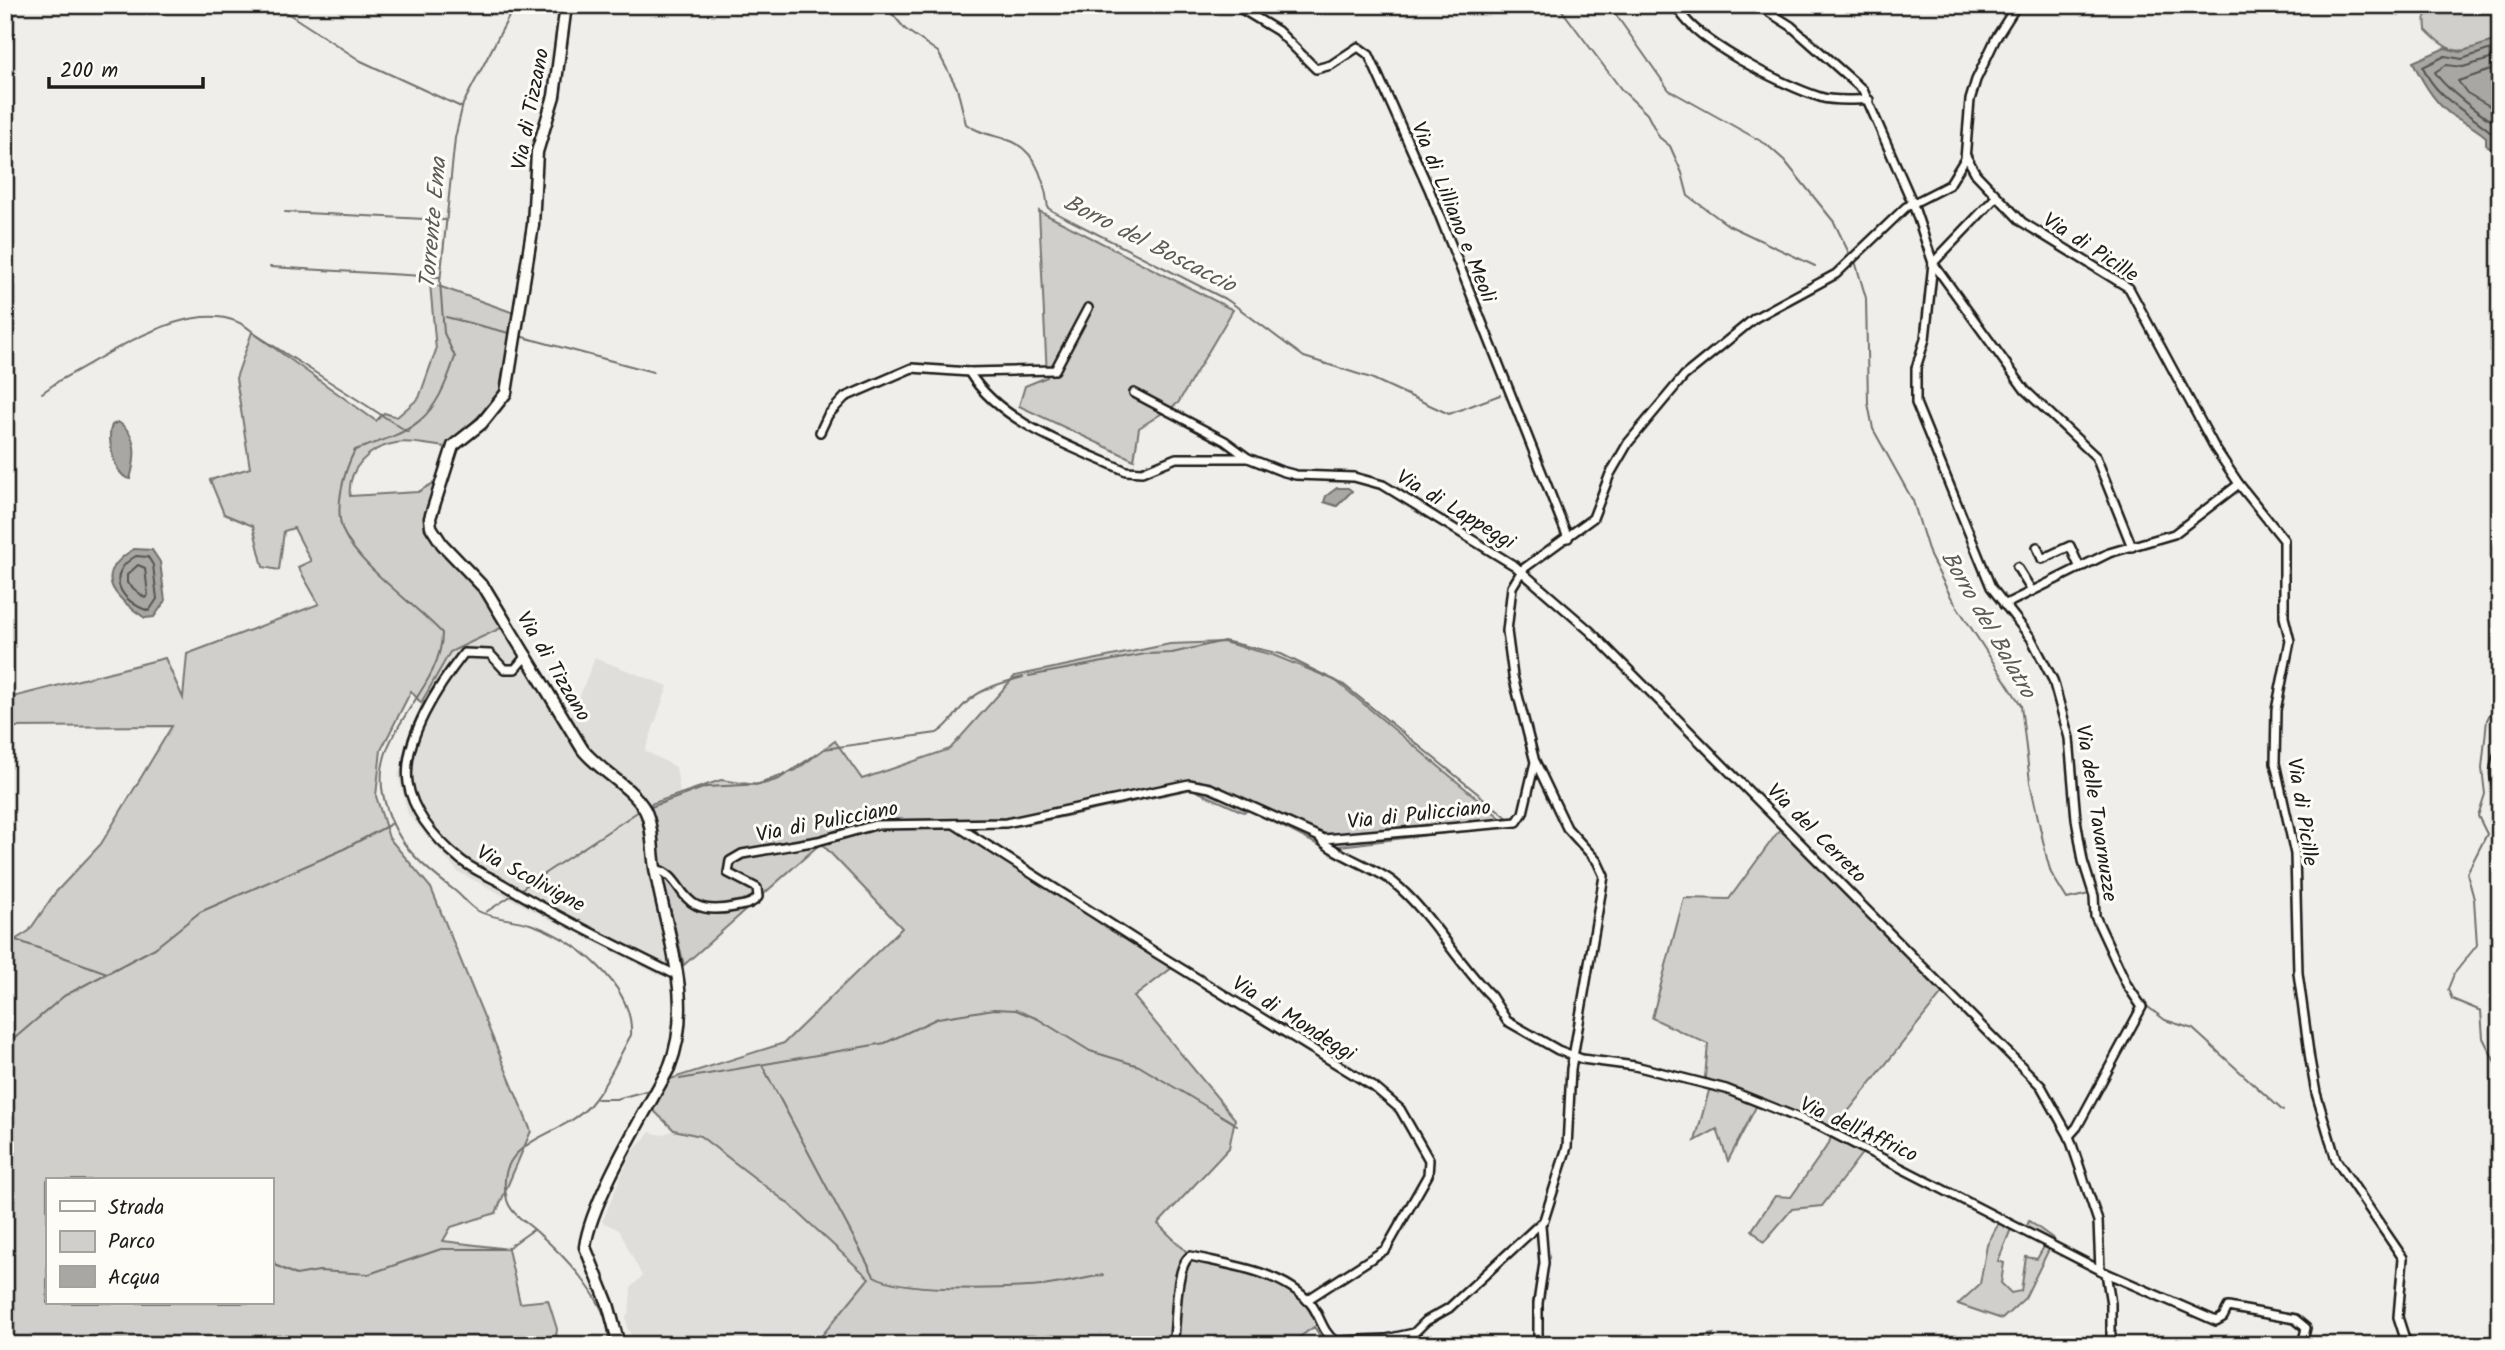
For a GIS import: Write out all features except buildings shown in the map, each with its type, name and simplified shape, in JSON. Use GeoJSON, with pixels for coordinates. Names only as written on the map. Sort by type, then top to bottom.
{"type":"FeatureCollection","features":[{"type":"Feature","properties":{"kind":"main road","name":"Via di Tizzano"},"geometry":{"type":"LineString","coordinates":[[566,5],[554,96],[537,152],[533,225],[506,393],[482,423],[453,446],[430,517],[431,527],[442,544],[480,581],[583,750],[597,767],[644,809],[678,972],[677,1047],[602,1197],[586,1239],[585,1247],[608,1304],[619,1345]]}},
{"type":"Feature","properties":{"kind":"street","name":"Via di Lilliano e Meoli"},"geometry":{"type":"LineString","coordinates":[[1235,5],[1278,32],[1316,69],[1331,65],[1358,47],[1369,55],[1429,189],[1568,538]]}},
{"type":"Feature","properties":{"kind":"street"},"geometry":{"type":"LineString","coordinates":[[1677,5],[1681,18],[1721,48],[1761,72],[1822,98],[1869,100]]}},
{"type":"Feature","properties":{"kind":"street","name":"Via delle Tavarnuzze"},"geometry":{"type":"LineString","coordinates":[[1758,5],[1791,26],[1851,77],[1869,100],[1913,204],[1933,263],[1928,320],[1916,368],[1916,403],[1991,587],[2043,657],[2059,695],[2069,738],[2083,861],[2094,896],[2095,916],[2127,985],[2141,1007],[2077,1128],[2069,1136]]}},
{"type":"Feature","properties":{"kind":"street"},"geometry":{"type":"LineString","coordinates":[[1521,571],[1594,516],[1624,449],[1680,380],[1755,318],[1836,274],[1904,209],[1944,190],[1962,168],[1970,100],[1976,80],[1996,37],[2017,5]]}},
{"type":"Feature","properties":{"kind":"street","name":"Via di Picille"},"geometry":{"type":"LineString","coordinates":[[1965,156],[1976,174],[2032,230],[2129,288],[2193,409],[2239,484],[2281,535],[2285,544],[2284,617],[2290,641],[2276,710],[2275,763],[2295,854],[2298,973],[2316,1093],[2336,1160],[2401,1253],[2403,1272],[2398,1317],[2407,1345]]}},
{"type":"Feature","properties":{"kind":"street","name":"Via di Picille"},"geometry":{"type":"LineString","coordinates":[[1962,168],[1976,174]]}},
{"type":"Feature","properties":{"kind":"street"},"geometry":{"type":"LineString","coordinates":[[1997,196],[1933,263],[2025,390],[2092,452],[2099,463],[2132,547]]}},
{"type":"Feature","properties":{"kind":"street"},"geometry":{"type":"LineString","coordinates":[[820,432],[828,415],[845,397],[912,368],[969,372],[1055,370],[1088,308]]}},
{"type":"Feature","properties":{"kind":"street","name":"Via di Lappeggi"},"geometry":{"type":"LineString","coordinates":[[969,372],[980,388],[1014,416],[1126,471],[1142,472],[1176,458],[1248,458]]}},
{"type":"Feature","properties":{"kind":"street","name":"Via di Lappeggi"},"geometry":{"type":"LineString","coordinates":[[1134,393],[1224,441],[1248,458],[1296,475],[1354,477],[1383,485],[1521,571]]}},
{"type":"Feature","properties":{"kind":"street"},"geometry":{"type":"LineString","coordinates":[[2004,605],[2109,553],[2174,534],[2239,484]]}},
{"type":"Feature","properties":{"kind":"street"},"geometry":{"type":"LineString","coordinates":[[2037,547],[2042,559],[2070,545],[2080,568]]}},
{"type":"Feature","properties":{"kind":"street"},"geometry":{"type":"LineString","coordinates":[[2017,567],[2032,591]]}},
{"type":"Feature","properties":{"kind":"street","name":"Via di Pulicciano"},"geometry":{"type":"LineString","coordinates":[[655,869],[663,872],[694,904],[716,911],[752,904],[758,897],[757,888],[728,873],[728,864],[737,856],[818,841],[875,825],[1014,822],[1194,784],[1210,788],[1320,838],[1515,823],[1522,813],[1535,762],[1507,642],[1511,591],[1521,571]]}},
{"type":"Feature","properties":{"kind":"street","name":"Via del Cerreto"},"geometry":{"type":"LineString","coordinates":[[1521,571],[1626,667],[2031,1077],[2052,1102],[2069,1136]]}},
{"type":"Feature","properties":{"kind":"street","name":"Via Scolivigne"},"geometry":{"type":"LineString","coordinates":[[527,655],[515,669],[504,669],[490,654],[464,653],[448,674],[422,715],[411,758],[408,782],[418,810],[437,839],[463,863],[618,946],[672,973],[678,972]]}},
{"type":"Feature","properties":{"kind":"street"},"geometry":{"type":"LineString","coordinates":[[2500,751],[2496,761],[2495,780],[2500,789]]}},
{"type":"Feature","properties":{"kind":"street"},"geometry":{"type":"LineString","coordinates":[[1535,762],[1567,828],[1597,861],[1604,876],[1571,1069],[1567,1146],[1541,1225],[1544,1263],[1538,1303],[1538,1345]]}},
{"type":"Feature","properties":{"kind":"street","name":"Via di Mondeggi"},"geometry":{"type":"LineString","coordinates":[[953,823],[1156,953],[1374,1087],[1400,1109],[1429,1160],[1428,1175],[1386,1250],[1307,1300]]}},
{"type":"Feature","properties":{"kind":"street"},"geometry":{"type":"LineString","coordinates":[[1320,838],[1326,847],[1346,854],[1392,881],[1491,996],[1501,1016],[1573,1056]]}},
{"type":"Feature","properties":{"kind":"street"},"geometry":{"type":"LineString","coordinates":[[1575,1045],[1581,1056],[1589,1060]]}},
{"type":"Feature","properties":{"kind":"street"},"geometry":{"type":"LineString","coordinates":[[1558,1050],[1571,1069]]}},
{"type":"Feature","properties":{"kind":"street","name":"Via dell'Affrico"},"geometry":{"type":"LineString","coordinates":[[1573,1056],[1703,1081],[1821,1127],[2103,1271],[2216,1321],[2223,1317],[2228,1307],[2295,1319],[2306,1328],[2302,1345]]}},
{"type":"Feature","properties":{"kind":"street"},"geometry":{"type":"LineString","coordinates":[[2069,1136],[2098,1221],[2103,1271],[2111,1304],[2111,1345]]}},
{"type":"Feature","properties":{"kind":"street"},"geometry":{"type":"LineString","coordinates":[[1173,1345],[1180,1276],[1185,1259],[1190,1256],[1256,1271],[1307,1300],[1335,1341],[1403,1336],[1414,1333],[1426,1321],[1449,1308],[1541,1225]]}},
{"type":"Feature","properties":{"kind":"shaded area"},"geometry":{"type":"Polygon","coordinates":[[[503,627],[565,733],[595,658],[668,686],[645,751],[676,767],[680,792],[646,806],[684,965],[660,976],[458,872],[408,814],[398,775],[421,703],[450,652],[503,627]]]}},
{"type":"Feature","properties":{"kind":"shaded area"},"geometry":{"type":"Polygon","coordinates":[[[674,1130],[700,1136],[790,1205],[869,1278],[814,1345],[720,1345],[709,1342],[705,1345],[641,1345],[634,1340],[627,1328],[626,1316],[629,1314],[631,1288],[642,1276],[619,1230],[602,1222],[630,1155],[650,1132],[661,1135],[674,1130]]]}},
{"type":"Feature","properties":{"kind":"green space"},"geometry":{"type":"Polygon","coordinates":[[[2418,5],[2500,5],[2500,39],[2468,50],[2453,50],[2426,30],[2425,11],[2418,5]]]}},
{"type":"Feature","properties":{"kind":"green space"},"geometry":{"type":"Polygon","coordinates":[[[1039,211],[1233,310],[1178,403],[1139,428],[1134,460],[1019,406],[1025,386],[1047,377],[1039,211]]]}},
{"type":"Feature","properties":{"kind":"green space"},"geometry":{"type":"Polygon","coordinates":[[[430,283],[514,313],[500,396],[446,447],[402,442],[386,445],[369,454],[356,468],[350,496],[418,492],[435,482],[426,521],[483,592],[503,627],[450,652],[421,703],[411,691],[381,750],[376,796],[389,838],[431,888],[531,1131],[496,1213],[451,1227],[443,1241],[508,1249],[520,1303],[548,1300],[557,1329],[555,1345],[5,1345],[5,946],[29,931],[55,893],[101,844],[172,726],[12,727],[5,722],[5,699],[165,658],[183,698],[187,654],[319,604],[298,567],[311,561],[294,528],[284,531],[279,570],[263,567],[253,526],[224,514],[210,480],[250,468],[236,378],[252,332],[376,421],[384,413],[397,417],[419,398],[436,350],[430,283]]]}},
{"type":"Feature","properties":{"kind":"green space"},"geometry":{"type":"Polygon","coordinates":[[[1223,642],[1273,655],[1335,680],[1509,825],[1324,848],[1250,810],[1243,812],[1192,789],[1024,825],[954,827],[1173,967],[1134,997],[1235,1119],[1229,1148],[1158,1224],[1192,1257],[1267,1277],[1307,1303],[1331,1343],[1326,1344],[1314,1327],[1288,1345],[814,1345],[869,1278],[790,1205],[700,1136],[674,1130],[652,1109],[667,1080],[784,1043],[902,928],[821,843],[684,965],[645,806],[721,780],[756,785],[796,770],[835,741],[862,779],[950,749],[1015,676],[1170,644],[1223,642]]]}},
{"type":"Feature","properties":{"kind":"green space"},"geometry":{"type":"Polygon","coordinates":[[[1780,829],[1943,992],[1835,1128],[1869,1144],[1822,1206],[1792,1209],[1764,1242],[1752,1230],[1775,1196],[1791,1197],[1829,1143],[1834,1128],[1760,1099],[1728,1161],[1717,1129],[1695,1141],[1710,1087],[1705,1077],[1708,1044],[1652,1018],[1684,898],[1729,899],[1780,829]]]}},
{"type":"Feature","properties":{"kind":"green space"},"geometry":{"type":"Polygon","coordinates":[[[2003,1215],[2004,1224],[2011,1229],[1998,1261],[2004,1263],[2001,1283],[2011,1293],[2021,1291],[2026,1257],[2037,1259],[2045,1245],[2024,1232],[2029,1221],[2054,1239],[2025,1298],[2002,1319],[1958,1304],[1980,1284],[1987,1245],[2003,1215]]]}},
{"type":"Feature","properties":{"kind":"green space"},"geometry":{"type":"Polygon","coordinates":[[[1713,1334],[1707,1345],[1666,1345],[1713,1334]]]}},
{"type":"Feature","properties":{"kind":"water"},"geometry":{"type":"Polygon","coordinates":[[[2500,39],[2500,130],[2493,151],[2486,145],[2486,137],[2440,105],[2413,62],[2445,48],[2460,52],[2500,39]]]}},
{"type":"Feature","properties":{"kind":"water"},"geometry":{"type":"Polygon","coordinates":[[[118,422],[130,433],[133,440],[134,463],[130,479],[120,471],[111,447],[110,431],[112,425],[118,422]]]}},
{"type":"Feature","properties":{"kind":"water"},"geometry":{"type":"Polygon","coordinates":[[[1337,488],[1348,488],[1352,491],[1337,506],[1324,502],[1326,496],[1337,488]]]}},
{"type":"Feature","properties":{"kind":"water"},"geometry":{"type":"Polygon","coordinates":[[[134,549],[152,550],[160,562],[165,601],[154,617],[145,618],[134,610],[124,602],[112,585],[110,577],[113,568],[134,549]]]}},
{"type":"Feature","properties":{"kind":"waterway"},"geometry":{"type":"LineString","coordinates":[[275,5],[361,61],[461,107]]}},
{"type":"Feature","properties":{"kind":"waterway","name":"Torrente Ema"},"geometry":{"type":"LineString","coordinates":[[515,5],[463,104],[455,138],[440,282],[444,333],[455,357],[439,396],[420,420],[393,436],[355,450],[344,479],[340,513],[344,533],[362,559],[442,633],[439,654],[431,674],[396,731],[387,750],[382,771],[387,811],[400,838],[418,860],[478,911],[530,924],[565,940],[582,952],[612,982],[623,999],[629,1016],[631,1035],[590,1105],[519,1152],[509,1164],[505,1180],[507,1200],[512,1209],[559,1253],[596,1298],[608,1330],[607,1345]]}},
{"type":"Feature","properties":{"kind":"waterway","name":"Borro del Boscaccio"},"geometry":{"type":"LineString","coordinates":[[865,5],[890,11],[905,29],[938,52],[957,88],[966,124],[1018,144],[1026,151],[1041,178],[1048,208],[1054,212],[1229,301],[1304,357],[1371,378],[1449,414],[1500,395]]}},
{"type":"Feature","properties":{"kind":"waterway"},"geometry":{"type":"LineString","coordinates":[[1558,5],[1621,89],[1647,114],[1659,137],[1670,146],[1682,173],[1688,196],[1728,225],[1815,266]]}},
{"type":"Feature","properties":{"kind":"waterway","name":"Borro del Balatro"},"geometry":{"type":"LineString","coordinates":[[1609,5],[1669,90],[1766,144],[1784,160],[1834,222],[1850,255]]}},
{"type":"Feature","properties":{"kind":"waterway"},"geometry":{"type":"LineString","coordinates":[[2500,149],[2497,158],[2500,167]]}},
{"type":"Feature","properties":{"kind":"waterway"},"geometry":{"type":"LineString","coordinates":[[285,212],[445,220]]}},
{"type":"Feature","properties":{"kind":"waterway","name":"Borro del Balatro"},"geometry":{"type":"LineString","coordinates":[[1855,261],[1866,298],[1868,403],[1873,429],[1913,501],[1930,556],[1951,597],[2021,705],[2030,782],[2051,873],[2067,899],[2089,894]]}},
{"type":"Feature","properties":{"kind":"waterway"},"geometry":{"type":"LineString","coordinates":[[270,267],[440,277]]}},
{"type":"Feature","properties":{"kind":"waterway"},"geometry":{"type":"LineString","coordinates":[[42,393],[130,341],[185,320],[211,317],[235,321],[408,432]]}},
{"type":"Feature","properties":{"kind":"waterway"},"geometry":{"type":"LineString","coordinates":[[446,317],[509,333]]}},
{"type":"Feature","properties":{"kind":"waterway"},"geometry":{"type":"LineString","coordinates":[[519,336],[653,372]]}},
{"type":"Feature","properties":{"kind":"waterway"},"geometry":{"type":"LineString","coordinates":[[1029,676],[1145,654],[1172,653],[1224,641],[1281,654],[1344,685],[1509,819]]}},
{"type":"Feature","properties":{"kind":"waterway"},"geometry":{"type":"LineString","coordinates":[[648,808],[706,787],[763,784],[779,779],[824,749],[937,733],[977,694],[1023,677]]}},
{"type":"Feature","properties":{"kind":"waterway"},"geometry":{"type":"LineString","coordinates":[[2500,709],[2490,714],[2487,720],[2482,768],[2485,794],[2478,816],[2487,834],[2467,873],[2474,899],[2477,945],[2454,974],[2448,989],[2452,999],[2481,1011],[2483,1038],[2500,1072]]}},
{"type":"Feature","properties":{"kind":"waterway"},"geometry":{"type":"LineString","coordinates":[[518,891],[639,811]]}},
{"type":"Feature","properties":{"kind":"waterway"},"geometry":{"type":"LineString","coordinates":[[5,1043],[16,1037],[64,996],[155,948],[200,912],[340,851],[391,824]]}},
{"type":"Feature","properties":{"kind":"waterway"},"geometry":{"type":"LineString","coordinates":[[486,912],[514,894]]}},
{"type":"Feature","properties":{"kind":"waterway"},"geometry":{"type":"LineString","coordinates":[[2098,912],[2104,926]]}},
{"type":"Feature","properties":{"kind":"waterway"},"geometry":{"type":"LineString","coordinates":[[5,936],[107,973]]}},
{"type":"Feature","properties":{"kind":"waterway"},"geometry":{"type":"LineString","coordinates":[[2137,993],[2148,1007],[2165,1020],[2193,1029],[2283,1111]]}},
{"type":"Feature","properties":{"kind":"waterway"},"geometry":{"type":"LineString","coordinates":[[680,1079],[885,1043],[938,1018],[994,1009],[1016,1010],[1038,1019],[1090,1051],[1139,1066],[1237,1125]]}},
{"type":"Feature","properties":{"kind":"waterway"},"geometry":{"type":"LineString","coordinates":[[762,1065],[874,1276],[905,1285],[972,1289],[1057,1284],[1103,1275]]}},
{"type":"Feature","properties":{"kind":"waterway"},"geometry":{"type":"LineString","coordinates":[[597,1099],[616,1099],[653,1089]]}},
{"type":"Feature","properties":{"kind":"waterway"},"geometry":{"type":"LineString","coordinates":[[2500,1154],[2494,1171],[2500,1179]]}},
{"type":"Feature","properties":{"kind":"waterway"},"geometry":{"type":"LineString","coordinates":[[273,1264],[296,1275],[319,1271],[369,1274],[441,1249],[506,1249],[533,1230]]}},
{"type":"Feature","properties":{"kind":"waterway"},"geometry":{"type":"LineString","coordinates":[[273,1260],[276,1266]]}}]}
